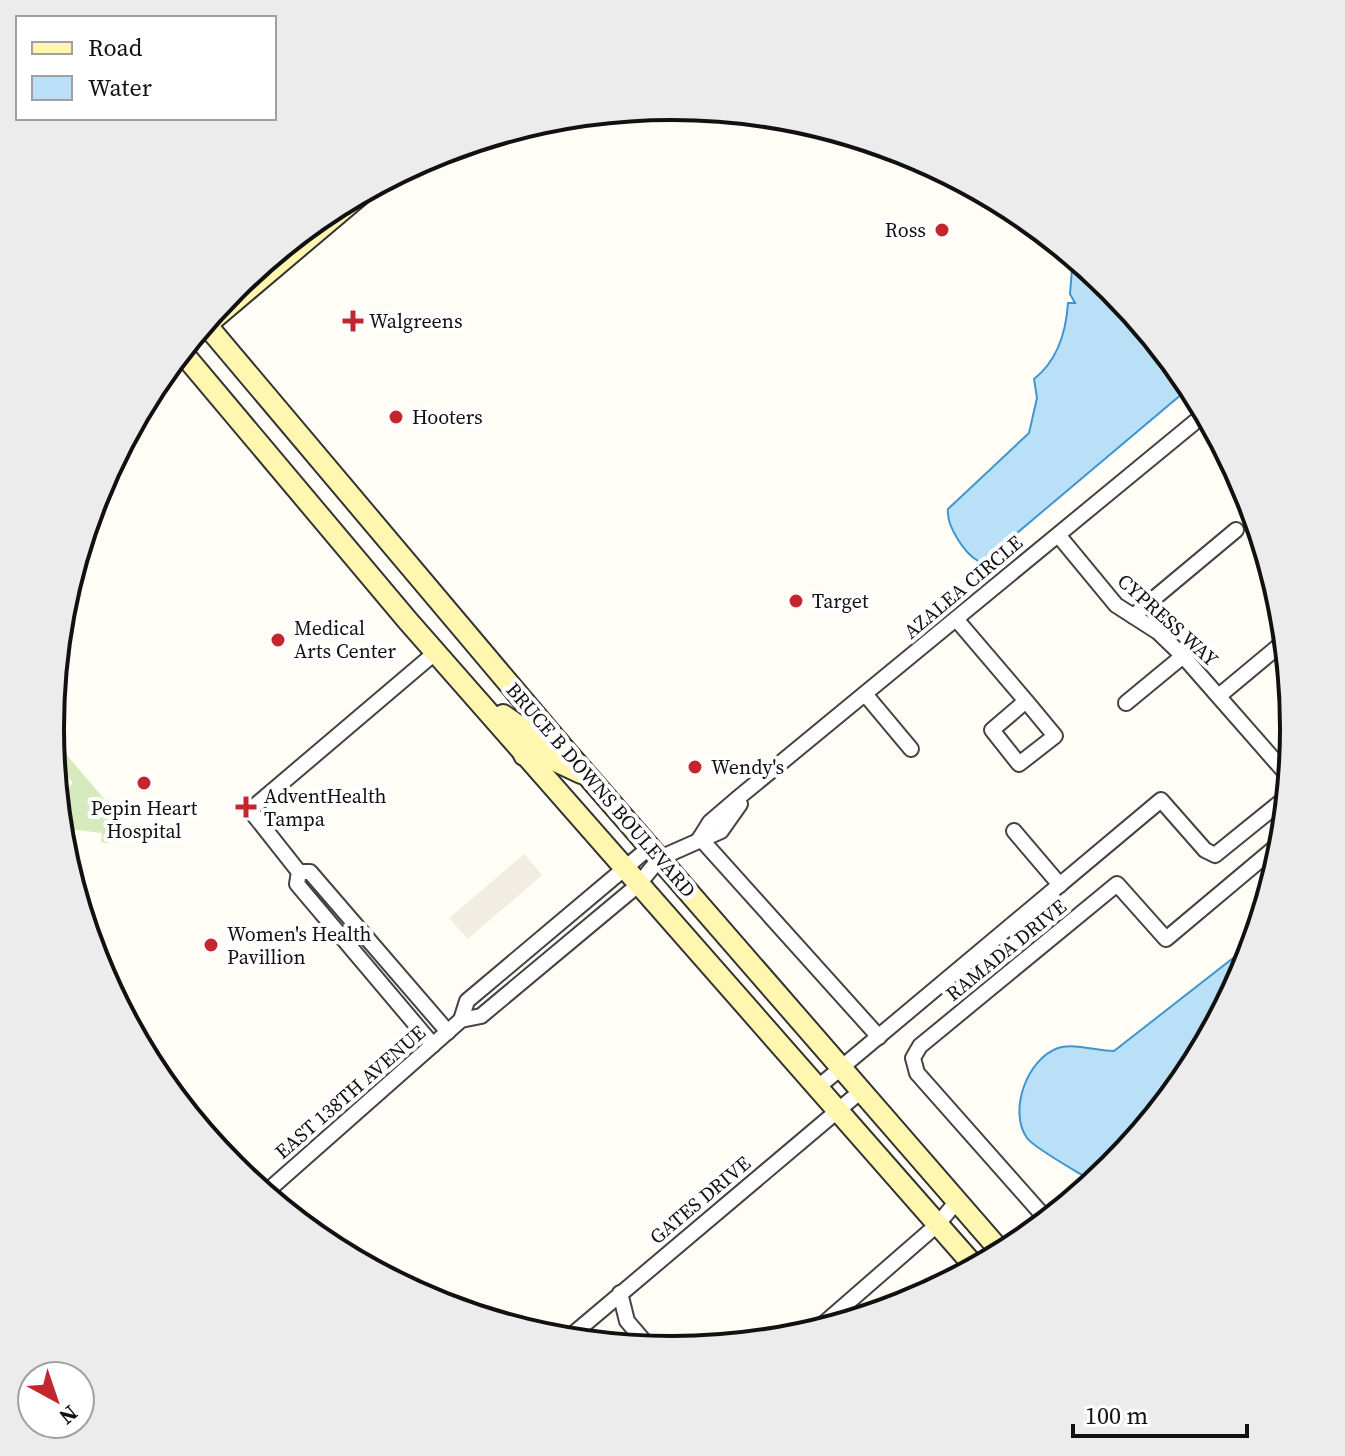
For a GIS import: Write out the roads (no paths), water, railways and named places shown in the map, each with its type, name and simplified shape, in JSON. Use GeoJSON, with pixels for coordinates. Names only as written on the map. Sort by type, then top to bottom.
{"type":"FeatureCollection","features":[{"type":"Feature","properties":{"kind":"main road","name":"BRUCE B DOWNS BOULEVARD"},"geometry":{"type":"LineString","coordinates":[[208,336],[994,1244]]}},
{"type":"Feature","properties":{"kind":"main road","name":"BRUCE B DOWNS BOULEVARD"},"geometry":{"type":"LineString","coordinates":[[188,360],[269,460],[524,755],[969,1260]]}},
{"type":"Feature","properties":{"kind":"main road"},"geometry":{"type":"LineString","coordinates":[[460,680],[528,736],[543,743],[559,743]]}},
{"type":"Feature","properties":{"kind":"main road"},"geometry":{"type":"LineString","coordinates":[[524,755],[547,757],[588,776]]}},
{"type":"Feature","properties":{"kind":"street","name":"AZALEA CIRCLE"},"geometry":{"type":"LineString","coordinates":[[700,838],[710,822],[1197,420]]}},
{"type":"Feature","properties":{"kind":"street"},"geometry":{"type":"LineString","coordinates":[[1133,616],[1236,530]]}},
{"type":"Feature","properties":{"kind":"street","name":"CYPRESS WAY"},"geometry":{"type":"LineString","coordinates":[[1059,536],[1116,605],[1158,632],[1220,695]]}},
{"type":"Feature","properties":{"kind":"street"},"geometry":{"type":"LineString","coordinates":[[956,619],[1026,701],[1055,736],[1019,764],[992,730],[1026,701]]}},
{"type":"Feature","properties":{"kind":"street"},"geometry":{"type":"LineString","coordinates":[[1276,648],[1220,695],[1280,766]]}},
{"type":"Feature","properties":{"kind":"street"},"geometry":{"type":"LineString","coordinates":[[433,1045],[297,884],[299,872],[250,810],[436,652]]}},
{"type":"Feature","properties":{"kind":"street"},"geometry":{"type":"LineString","coordinates":[[1126,703],[1183,656]]}},
{"type":"Feature","properties":{"kind":"street"},"geometry":{"type":"LineString","coordinates":[[865,694],[911,749]]}},
{"type":"Feature","properties":{"kind":"street","name":"AZALEA CIRCLE"},"geometry":{"type":"LineString","coordinates":[[655,853],[721,831],[747,794]]}},
{"type":"Feature","properties":{"kind":"street"},"geometry":{"type":"LineString","coordinates":[[817,1088],[1161,800],[1205,850],[1215,855],[1276,806]]}},
{"type":"Feature","properties":{"kind":"street"},"geometry":{"type":"LineString","coordinates":[[721,831],[721,859]]}},
{"type":"Feature","properties":{"kind":"street"},"geometry":{"type":"LineString","coordinates":[[1014,831],[1060,885]]}},
{"type":"Feature","properties":{"kind":"street"},"geometry":{"type":"LineString","coordinates":[[700,838],[879,1037]]}},
{"type":"Feature","properties":{"kind":"street","name":"EAST 138TH AVENUE"},"geometry":{"type":"LineString","coordinates":[[273,1186],[461,1020],[467,1001],[623,868],[655,853]]}},
{"type":"Feature","properties":{"kind":"street","name":"EAST 138TH AVENUE"},"geometry":{"type":"LineString","coordinates":[[461,1020],[481,1016],[638,885],[655,853]]}},
{"type":"Feature","properties":{"kind":"street","name":"RAMADA DRIVE"},"geometry":{"type":"LineString","coordinates":[[1041,1213],[917,1073],[913,1058],[920,1046],[1117,884],[1166,939],[1267,854]]}},
{"type":"Feature","properties":{"kind":"street"},"geometry":{"type":"LineString","coordinates":[[299,872],[310,872],[448,1032]]}},
{"type":"Feature","properties":{"kind":"street","name":"GATES DRIVE"},"geometry":{"type":"LineString","coordinates":[[579,1329],[861,1091]]}},
{"type":"Feature","properties":{"kind":"street"},"geometry":{"type":"LineString","coordinates":[[834,1315],[938,1224],[957,1201]]}},
{"type":"Feature","properties":{"kind":"street"},"geometry":{"type":"LineString","coordinates":[[620,1293],[627,1321],[639,1335]]}},
{"type":"Feature","properties":{"kind":"water"},"geometry":{"type":"Polygon","coordinates":[[[1072,269],[1130,327],[1181,395],[985,560],[978,561],[957,538],[948,509],[1029,433],[1037,398],[1034,379],[1054,355],[1065,325],[1068,303],[1075,303],[1070,294],[1072,269]]]}},
{"type":"Feature","properties":{"kind":"water"},"geometry":{"type":"Polygon","coordinates":[[[1237,955],[1218,997],[1178,1066],[1130,1129],[1084,1176],[1027,1138],[1019,1114],[1020,1101],[1037,1063],[1058,1048],[1071,1046],[1114,1051],[1237,955]]]}},
{"type":"Feature","properties":{"kind":"place","name":"Ross"},"geometry":{"type":"Point","coordinates":[942,230]}},
{"type":"Feature","properties":{"kind":"place","name":"Walgreens"},"geometry":{"type":"Point","coordinates":[353,321]}},
{"type":"Feature","properties":{"kind":"place","name":"Hooters"},"geometry":{"type":"Point","coordinates":[396,417]}},
{"type":"Feature","properties":{"kind":"place","name":"Target"},"geometry":{"type":"Point","coordinates":[796,601]}},
{"type":"Feature","properties":{"kind":"place","name":"Medical Arts Center"},"geometry":{"type":"Point","coordinates":[278,640]}},
{"type":"Feature","properties":{"kind":"place","name":"Wendy's"},"geometry":{"type":"Point","coordinates":[695,767]}},
{"type":"Feature","properties":{"kind":"place","name":"Pepin Heart Hospital"},"geometry":{"type":"Point","coordinates":[144,783]}},
{"type":"Feature","properties":{"kind":"place","name":"AdventHealth Tampa"},"geometry":{"type":"Point","coordinates":[246,807]}},
{"type":"Feature","properties":{"kind":"place","name":"Women's Health Pavillion"},"geometry":{"type":"Point","coordinates":[211,945]}}]}
